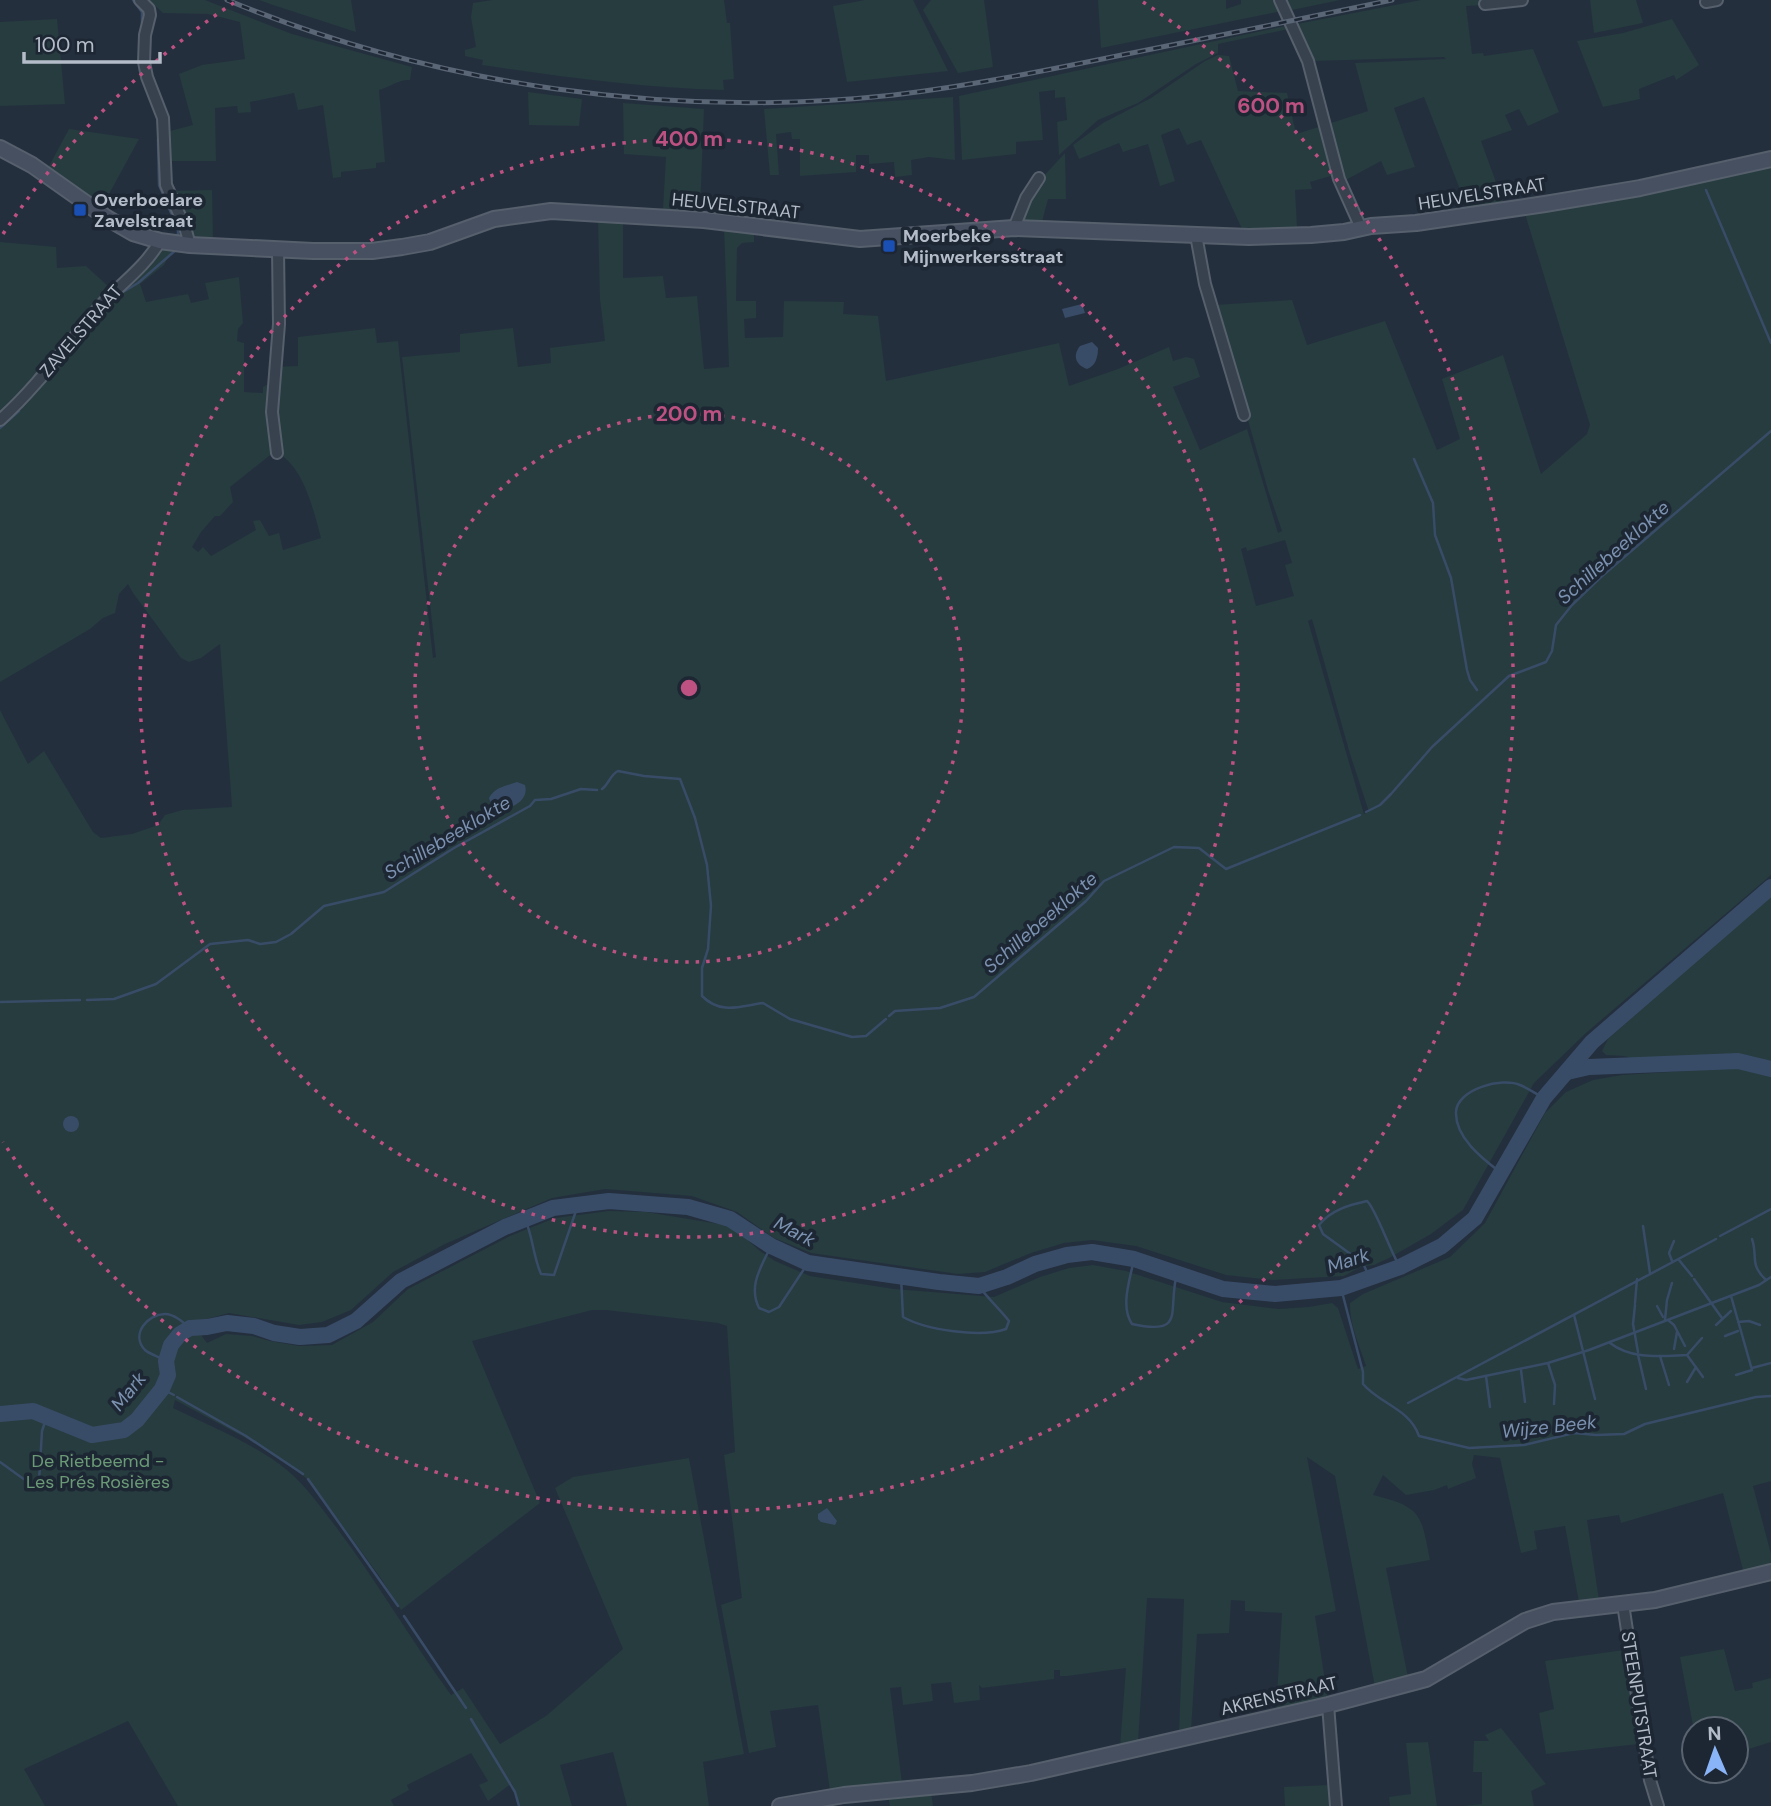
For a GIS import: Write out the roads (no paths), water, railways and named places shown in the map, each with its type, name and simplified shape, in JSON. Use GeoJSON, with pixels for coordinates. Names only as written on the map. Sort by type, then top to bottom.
{"type":"FeatureCollection","features":[{"type":"Feature","properties":{"kind":"street"},"geometry":{"type":"LineString","coordinates":[[140,0],[149,9],[144,62],[163,118],[166,185],[185,228],[184,244]]}},
{"type":"Feature","properties":{"kind":"street"},"geometry":{"type":"LineString","coordinates":[[1280,0],[1308,61],[1339,179],[1361,228]]}},
{"type":"Feature","properties":{"kind":"street"},"geometry":{"type":"LineString","coordinates":[[1485,4],[1522,0]]}},
{"type":"Feature","properties":{"kind":"street","name":"HEUVELSTRAAT"},"geometry":{"type":"LineString","coordinates":[[0,148],[32,165],[119,226],[160,241],[278,250],[372,251],[430,242],[494,219],[551,211],[704,220],[860,239],[1014,228],[1285,236],[1344,232],[1545,204],[1771,159]]}},
{"type":"Feature","properties":{"kind":"street"},"geometry":{"type":"LineString","coordinates":[[1014,228],[1026,198],[1039,178]]}},
{"type":"Feature","properties":{"kind":"street"},"geometry":{"type":"LineString","coordinates":[[1196,235],[1205,284],[1244,415]]}},
{"type":"Feature","properties":{"kind":"street","name":"ZAVELSTRAAT"},"geometry":{"type":"LineString","coordinates":[[0,420],[18,404],[160,241]]}},
{"type":"Feature","properties":{"kind":"street"},"geometry":{"type":"LineString","coordinates":[[277,453],[272,412],[279,324],[278,250]]}},
{"type":"Feature","properties":{"kind":"street","name":"AKRENSTRAAT"},"geometry":{"type":"LineString","coordinates":[[780,1806],[844,1795],[972,1783],[1031,1773],[1328,1705],[1426,1679],[1525,1620],[1580,1607],[1654,1600],[1771,1572]]}},
{"type":"Feature","properties":{"kind":"street","name":"STEENPUTSTRAAT"},"geometry":{"type":"LineString","coordinates":[[1623,1604],[1648,1767],[1658,1806]]}},
{"type":"Feature","properties":{"kind":"street"},"geometry":{"type":"LineString","coordinates":[[1328,1705],[1336,1806]]}},
{"type":"Feature","properties":{"kind":"water"},"geometry":{"type":"Polygon","coordinates":[[[1082,304],[1085,313],[1065,318],[1062,309],[1082,304]]]}},
{"type":"Feature","properties":{"kind":"water"},"geometry":{"type":"Polygon","coordinates":[[[1092,342],[1098,348],[1098,354],[1087,369],[1078,363],[1076,353],[1080,346],[1092,342]]]}},
{"type":"Feature","properties":{"kind":"water"},"geometry":{"type":"Polygon","coordinates":[[[517,782],[525,785],[526,791],[521,801],[505,809],[493,810],[489,798],[491,794],[501,787],[517,782]]]}},
{"type":"Feature","properties":{"kind":"water"},"geometry":{"type":"Polygon","coordinates":[[[71,1116],[77,1118],[77,1130],[71,1132],[65,1130],[63,1124],[65,1118],[71,1116]]]}},
{"type":"Feature","properties":{"kind":"water"},"geometry":{"type":"Polygon","coordinates":[[[827,1508],[837,1521],[835,1525],[818,1519],[818,1514],[827,1508]]]}},
{"type":"Feature","properties":{"kind":"waterway"},"geometry":{"type":"LineString","coordinates":[[133,0],[142,12],[142,23]]}},
{"type":"Feature","properties":{"kind":"waterway"},"geometry":{"type":"LineString","coordinates":[[158,140],[159,185],[178,229],[178,236]]}},
{"type":"Feature","properties":{"kind":"waterway"},"geometry":{"type":"LineString","coordinates":[[1706,190],[1771,343]]}},
{"type":"Feature","properties":{"kind":"waterway"},"geometry":{"type":"LineString","coordinates":[[123,292],[138,283],[177,249]]}},
{"type":"Feature","properties":{"kind":"waterway"},"geometry":{"type":"LineString","coordinates":[[80,338],[117,296]]}},
{"type":"Feature","properties":{"kind":"waterway"},"geometry":{"type":"LineString","coordinates":[[22,407],[28,399]]}},
{"type":"Feature","properties":{"kind":"waterway"},"geometry":{"type":"LineString","coordinates":[[0,428],[19,411]]}},
{"type":"Feature","properties":{"kind":"waterway","name":"Schillebeeklokte"},"geometry":{"type":"LineString","coordinates":[[1366,812],[1380,805],[1432,747],[1509,676],[1546,662],[1552,651],[1556,625],[1572,605],[1771,431]]}},
{"type":"Feature","properties":{"kind":"waterway"},"geometry":{"type":"LineString","coordinates":[[1414,459],[1433,503],[1435,535],[1451,578],[1467,670],[1477,690]]}},
{"type":"Feature","properties":{"kind":"waterway","name":"Schillebeeklokte"},"geometry":{"type":"LineString","coordinates":[[602,789],[618,771],[680,779],[695,818],[707,865],[711,906],[708,949],[702,968],[702,996],[709,1002],[731,1008],[763,1003],[790,1019],[852,1037],[866,1036],[886,1019]]}},
{"type":"Feature","properties":{"kind":"waterway","name":"Schillebeeklokte"},"geometry":{"type":"LineString","coordinates":[[87,1000],[114,999],[156,984],[210,944],[248,940],[260,944],[276,942],[291,934],[324,906],[384,892],[454,848],[530,806],[535,800],[551,799],[581,789],[597,790]]}},
{"type":"Feature","properties":{"kind":"waterway","name":"Schillebeeklokte"},"geometry":{"type":"LineString","coordinates":[[889,1016],[895,1011],[940,1008],[974,997],[1086,901],[1104,881],[1174,847],[1199,848],[1226,869],[1360,815]]}},
{"type":"Feature","properties":{"kind":"waterway","name":"Mark"},"geometry":{"type":"LineString","coordinates":[[0,1414],[33,1411],[92,1435],[124,1430],[137,1420],[162,1389],[168,1375],[166,1361],[171,1345],[180,1334],[190,1328],[227,1323],[254,1326],[274,1333],[300,1337],[328,1335],[356,1321],[401,1281],[505,1227],[553,1208],[609,1201],[688,1207],[730,1219],[771,1246],[808,1263],[939,1282],[979,1286],[1035,1264],[1067,1255],[1092,1252],[1134,1259],[1223,1289],[1275,1294],[1341,1288],[1400,1267],[1442,1246],[1475,1218],[1544,1098],[1592,1042],[1771,887]]}},
{"type":"Feature","properties":{"kind":"waterway","name":"Schillebeeklokte"},"geometry":{"type":"LineString","coordinates":[[0,1002],[80,1000]]}},
{"type":"Feature","properties":{"kind":"waterway","name":"Mark"},"geometry":{"type":"LineString","coordinates":[[1567,1072],[1589,1067],[1738,1061],[1771,1069]]}},
{"type":"Feature","properties":{"kind":"waterway"},"geometry":{"type":"LineString","coordinates":[[1501,1173],[1479,1154],[1460,1131],[1456,1112],[1458,1104],[1472,1091],[1503,1083],[1520,1085],[1544,1098]]}},
{"type":"Feature","properties":{"kind":"waterway"},"geometry":{"type":"LineString","coordinates":[[1370,1279],[1363,1263],[1323,1234],[1319,1225],[1329,1215],[1367,1201],[1400,1267]]}},
{"type":"Feature","properties":{"kind":"waterway"},"geometry":{"type":"LineString","coordinates":[[525,1219],[541,1274],[554,1275],[578,1205]]}},
{"type":"Feature","properties":{"kind":"waterway"},"geometry":{"type":"LineString","coordinates":[[1720,1236],[1771,1209]]}},
{"type":"Feature","properties":{"kind":"waterway"},"geometry":{"type":"LineString","coordinates":[[1643,1226],[1650,1273]]}},
{"type":"Feature","properties":{"kind":"waterway"},"geometry":{"type":"LineString","coordinates":[[1408,1403],[1716,1239]]}},
{"type":"Feature","properties":{"kind":"waterway"},"geometry":{"type":"LineString","coordinates":[[1752,1239],[1757,1269],[1766,1280]]}},
{"type":"Feature","properties":{"kind":"waterway"},"geometry":{"type":"LineString","coordinates":[[1672,1261],[1669,1253],[1674,1241]]}},
{"type":"Feature","properties":{"kind":"waterway"},"geometry":{"type":"LineString","coordinates":[[771,1246],[755,1284],[759,1308],[769,1312],[779,1307],[808,1263]]}},
{"type":"Feature","properties":{"kind":"waterway"},"geometry":{"type":"LineString","coordinates":[[1134,1259],[1126,1301],[1128,1317],[1132,1324],[1149,1327],[1168,1323],[1173,1309],[1177,1273]]}},
{"type":"Feature","properties":{"kind":"waterway"},"geometry":{"type":"LineString","coordinates":[[1679,1260],[1692,1276]]}},
{"type":"Feature","properties":{"kind":"waterway"},"geometry":{"type":"LineString","coordinates":[[901,1276],[903,1317],[925,1326],[968,1333],[1006,1329],[1009,1321],[979,1286]]}},
{"type":"Feature","properties":{"kind":"waterway"},"geometry":{"type":"LineString","coordinates":[[1458,1378],[1466,1380],[1548,1363],[1589,1350],[1759,1285],[1771,1277]]}},
{"type":"Feature","properties":{"kind":"waterway"},"geometry":{"type":"LineString","coordinates":[[1635,1303],[1637,1279]]}},
{"type":"Feature","properties":{"kind":"waterway"},"geometry":{"type":"LineString","coordinates":[[1694,1279],[1722,1318]]}},
{"type":"Feature","properties":{"kind":"waterway"},"geometry":{"type":"LineString","coordinates":[[1665,1320],[1672,1283]]}},
{"type":"Feature","properties":{"kind":"waterway","name":"Wijze Beek"},"geometry":{"type":"LineString","coordinates":[[1341,1288],[1363,1372],[1363,1384],[1409,1419],[1419,1436],[1469,1448],[1524,1445],[1574,1433],[1624,1434],[1645,1424],[1756,1397],[1771,1396]]}},
{"type":"Feature","properties":{"kind":"waterway"},"geometry":{"type":"LineString","coordinates":[[1731,1296],[1752,1370],[1736,1375]]}},
{"type":"Feature","properties":{"kind":"waterway"},"geometry":{"type":"LineString","coordinates":[[1635,1305],[1633,1324],[1638,1352]]}},
{"type":"Feature","properties":{"kind":"waterway"},"geometry":{"type":"LineString","coordinates":[[1657,1306],[1663,1317]]}},
{"type":"Feature","properties":{"kind":"waterway"},"geometry":{"type":"LineString","coordinates":[[1716,1325],[1731,1311]]}},
{"type":"Feature","properties":{"kind":"waterway"},"geometry":{"type":"LineString","coordinates":[[166,1361],[147,1351],[141,1344],[139,1338],[143,1326],[153,1317],[168,1314],[190,1328]]}},
{"type":"Feature","properties":{"kind":"waterway"},"geometry":{"type":"LineString","coordinates":[[1574,1315],[1595,1399]]}},
{"type":"Feature","properties":{"kind":"waterway"},"geometry":{"type":"LineString","coordinates":[[1668,1320],[1674,1325],[1685,1346]]}},
{"type":"Feature","properties":{"kind":"waterway"},"geometry":{"type":"LineString","coordinates":[[1738,1322],[1749,1321],[1760,1325]]}},
{"type":"Feature","properties":{"kind":"waterway"},"geometry":{"type":"LineString","coordinates":[[1725,1336],[1738,1331]]}},
{"type":"Feature","properties":{"kind":"waterway"},"geometry":{"type":"LineString","coordinates":[[1674,1349],[1677,1332]]}},
{"type":"Feature","properties":{"kind":"waterway"},"geometry":{"type":"LineString","coordinates":[[1610,1343],[1637,1355],[1687,1355],[1702,1338]]}},
{"type":"Feature","properties":{"kind":"waterway"},"geometry":{"type":"LineString","coordinates":[[1638,1355],[1646,1389]]}},
{"type":"Feature","properties":{"kind":"waterway"},"geometry":{"type":"LineString","coordinates":[[1687,1355],[1703,1377]]}},
{"type":"Feature","properties":{"kind":"waterway"},"geometry":{"type":"LineString","coordinates":[[1660,1356],[1669,1385]]}},
{"type":"Feature","properties":{"kind":"waterway"},"geometry":{"type":"LineString","coordinates":[[1548,1363],[1555,1385],[1554,1404]]}},
{"type":"Feature","properties":{"kind":"waterway"},"geometry":{"type":"LineString","coordinates":[[1752,1368],[1771,1363]]}},
{"type":"Feature","properties":{"kind":"waterway"},"geometry":{"type":"LineString","coordinates":[[1687,1382],[1696,1367]]}},
{"type":"Feature","properties":{"kind":"waterway"},"geometry":{"type":"LineString","coordinates":[[1521,1370],[1525,1402]]}},
{"type":"Feature","properties":{"kind":"waterway"},"geometry":{"type":"LineString","coordinates":[[1486,1376],[1490,1407]]}},
{"type":"Feature","properties":{"kind":"waterway"},"geometry":{"type":"LineString","coordinates":[[162,1389],[174,1395]]}},
{"type":"Feature","properties":{"kind":"waterway"},"geometry":{"type":"LineString","coordinates":[[177,1397],[246,1436],[303,1474]]}},
{"type":"Feature","properties":{"kind":"waterway"},"geometry":{"type":"LineString","coordinates":[[0,1462],[33,1484],[39,1481],[42,1431],[47,1416]]}},
{"type":"Feature","properties":{"kind":"waterway"},"geometry":{"type":"LineString","coordinates":[[308,1479],[398,1606]]}},
{"type":"Feature","properties":{"kind":"waterway"},"geometry":{"type":"LineString","coordinates":[[404,1616],[466,1708]]}},
{"type":"Feature","properties":{"kind":"waterway"},"geometry":{"type":"LineString","coordinates":[[471,1719],[515,1792],[519,1806]]}},
{"type":"Feature","properties":{"kind":"railway"},"geometry":{"type":"LineString","coordinates":[[227,0],[306,30],[471,74],[555,89],[640,98],[725,102],[810,101],[894,95],[950,87],[1392,0]]}},
{"type":"Feature","properties":{"kind":"place","name":"Overboelare Zavelstraat"},"geometry":{"type":"Point","coordinates":[80,210]}},
{"type":"Feature","properties":{"kind":"place","name":"Moerbeke Mijnwerkersstraat"},"geometry":{"type":"Point","coordinates":[889,246]}},
{"type":"Feature","properties":{"kind":"park label","name":"De Rietbeemd - Les Prés Rosières"},"geometry":{"type":"Point","coordinates":[98,1471]}}]}
